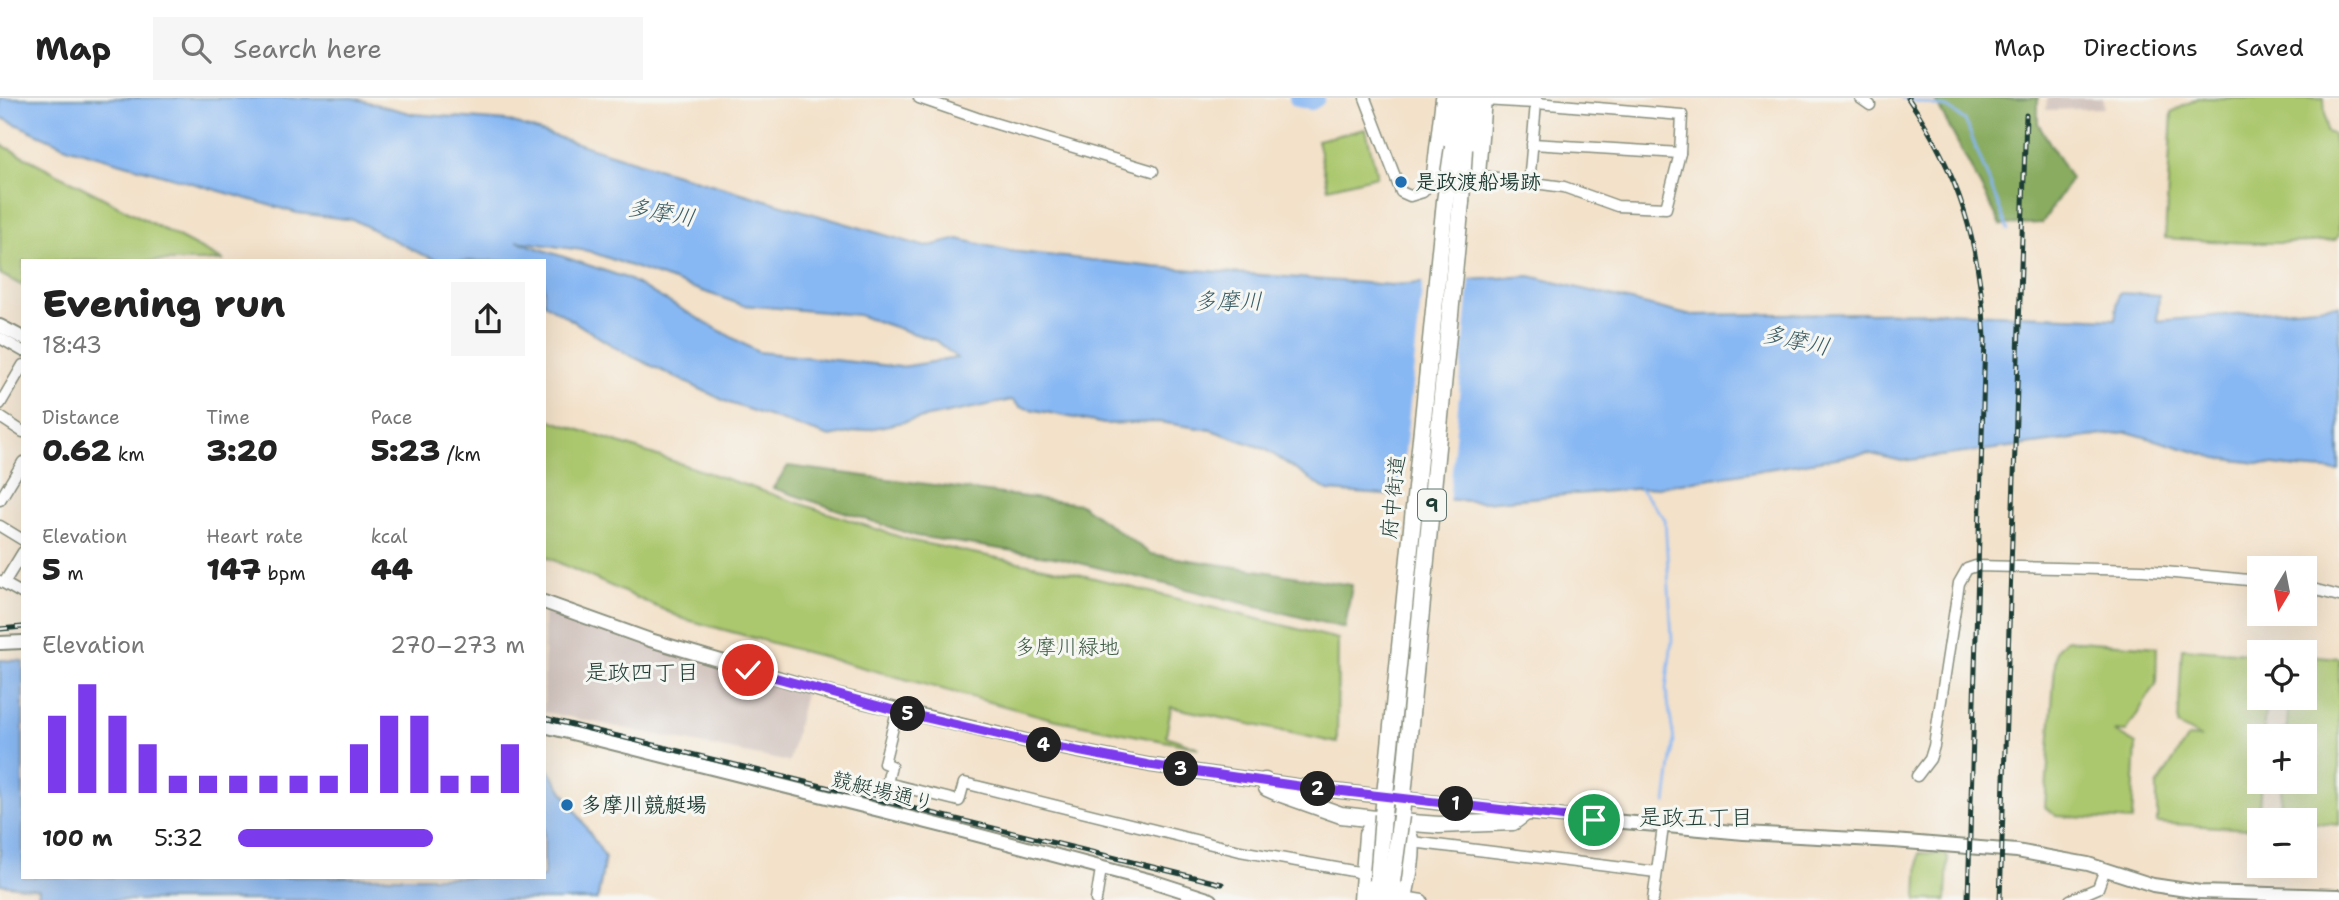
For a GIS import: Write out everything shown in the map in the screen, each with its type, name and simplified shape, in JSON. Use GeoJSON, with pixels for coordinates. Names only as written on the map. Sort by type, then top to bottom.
{"type":"FeatureCollection","features":[{"type":"Feature","properties":{"kind":"main road"},"geometry":{"type":"LineString","coordinates":[[1436,174],[1444,98]]}},
{"type":"Feature","properties":{"kind":"main road","name":"府中街道"},"geometry":{"type":"LineString","coordinates":[[1376,900],[1378,879],[1398,825],[1404,790],[1460,227],[1457,98]]}},
{"type":"Feature","properties":{"kind":"main road"},"geometry":{"type":"LineString","coordinates":[[1477,174],[1478,99]]}},
{"type":"Feature","properties":{"kind":"main road","name":"府中街道"},"geometry":{"type":"LineString","coordinates":[[1398,825],[1385,788],[1441,226],[1444,201],[1458,148],[1478,99]]}},
{"type":"Feature","properties":{"kind":"main road"},"geometry":{"type":"LineString","coordinates":[[1265,781],[1267,788],[1341,815],[1398,825]]}},
{"type":"Feature","properties":{"kind":"main road"},"geometry":{"type":"LineString","coordinates":[[1367,835],[1373,826],[1513,822],[1525,813]]}},
{"type":"Feature","properties":{"kind":"main road"},"geometry":{"type":"LineString","coordinates":[[1356,817],[1367,835],[1378,879],[1362,900]]}},
{"type":"Feature","properties":{"kind":"main road"},"geometry":{"type":"LineString","coordinates":[[1398,825],[1400,899]]}},
{"type":"Feature","properties":{"kind":"main road","name":"府中街道"},"geometry":{"type":"LineString","coordinates":[[1378,879],[1400,899]]}},
{"type":"Feature","properties":{"kind":"street"},"geometry":{"type":"LineString","coordinates":[[919,98],[976,118],[1153,171]]}},
{"type":"Feature","properties":{"kind":"street"},"geometry":{"type":"LineString","coordinates":[[1365,98],[1371,108],[1399,189],[1410,196],[1421,193],[1436,174],[1477,174],[1564,187],[1616,206],[1667,208],[1680,153],[1682,115],[1536,101],[1478,99]]}},
{"type":"Feature","properties":{"kind":"street"},"geometry":{"type":"LineString","coordinates":[[1860,98],[1870,105]]}},
{"type":"Feature","properties":{"kind":"street"},"geometry":{"type":"LineString","coordinates":[[1530,184],[1536,101]]}},
{"type":"Feature","properties":{"kind":"street"},"geometry":{"type":"LineString","coordinates":[[1532,144],[1680,153]]}},
{"type":"Feature","properties":{"kind":"street"},"geometry":{"type":"LineString","coordinates":[[0,326],[21,337]]}},
{"type":"Feature","properties":{"kind":"street"},"geometry":{"type":"LineString","coordinates":[[0,338],[21,350]]}},
{"type":"Feature","properties":{"kind":"street"},"geometry":{"type":"LineString","coordinates":[[0,404],[21,368]]}},
{"type":"Feature","properties":{"kind":"street"},"geometry":{"type":"LineString","coordinates":[[0,417],[21,431]]}},
{"type":"Feature","properties":{"kind":"street"},"geometry":{"type":"LineString","coordinates":[[0,500],[21,465]]}},
{"type":"Feature","properties":{"kind":"street"},"geometry":{"type":"LineString","coordinates":[[0,526],[21,539]]}},
{"type":"Feature","properties":{"kind":"street"},"geometry":{"type":"LineString","coordinates":[[21,555],[2,582],[21,593]]}},
{"type":"Feature","properties":{"kind":"street"},"geometry":{"type":"LineString","coordinates":[[1917,776],[1930,760],[1934,746],[1959,583],[1967,569],[1976,566],[2143,570],[2247,580]]}},
{"type":"Feature","properties":{"kind":"street"},"geometry":{"type":"LineString","coordinates":[[2317,590],[2339,596]]}},
{"type":"Feature","properties":{"kind":"street"},"geometry":{"type":"LineString","coordinates":[[546,603],[662,644],[897,711],[1149,765],[1265,781],[1404,790],[1525,813],[1663,827],[2017,851],[2105,869],[2142,882],[2200,892],[2337,897]]}},
{"type":"Feature","properties":{"kind":"street"},"geometry":{"type":"LineString","coordinates":[[0,643],[21,642]]}},
{"type":"Feature","properties":{"kind":"street"},"geometry":{"type":"LineString","coordinates":[[897,711],[884,763],[891,766],[887,783],[959,801],[964,783],[1240,851],[1378,879]]}},
{"type":"Feature","properties":{"kind":"street","name":"競艇場通り"},"geometry":{"type":"LineString","coordinates":[[546,727],[1152,881],[1211,900]]}},
{"type":"Feature","properties":{"kind":"street"},"geometry":{"type":"LineString","coordinates":[[1398,825],[1656,873]]}},
{"type":"Feature","properties":{"kind":"street"},"geometry":{"type":"LineString","coordinates":[[1653,900],[1663,827]]}},
{"type":"Feature","properties":{"kind":"street"},"geometry":{"type":"LineString","coordinates":[[1096,900],[1101,869]]}},
{"type":"Feature","properties":{"kind":"street"},"geometry":{"type":"LineString","coordinates":[[2070,900],[2098,888],[2105,869]]}},
{"type":"Feature","properties":{"kind":"street"},"geometry":{"type":"LineString","coordinates":[[1400,899],[1422,900]]}},
{"type":"Feature","properties":{"kind":"shaded area"},"geometry":{"type":"Polygon","coordinates":[[[2047,98],[2103,98],[2104,108],[2046,110],[2047,98]]]}},
{"type":"Feature","properties":{"kind":"shaded area"},"geometry":{"type":"Polygon","coordinates":[[[546,608],[612,634],[805,693],[789,762],[546,712],[546,608]]]}},
{"type":"Feature","properties":{"kind":"green space"},"geometry":{"type":"Polygon","coordinates":[[[1934,98],[2038,98],[2038,123],[2071,179],[2042,223],[2001,225],[1934,98]]]}},
{"type":"Feature","properties":{"kind":"green space"},"geometry":{"type":"Polygon","coordinates":[[[2198,98],[2324,98],[2326,132],[2333,134],[2339,169],[2339,235],[2335,240],[2272,243],[2165,238],[2172,112],[2198,98]]]}},
{"type":"Feature","properties":{"kind":"green space"},"geometry":{"type":"Polygon","coordinates":[[[1366,129],[1377,176],[1328,188],[1317,140],[1366,129]]]}},
{"type":"Feature","properties":{"kind":"green space"},"geometry":{"type":"Polygon","coordinates":[[[0,144],[220,259],[21,259],[21,285],[0,274],[0,144]]]}},
{"type":"Feature","properties":{"kind":"green space","name":"多摩川緑地"},"geometry":{"type":"Polygon","coordinates":[[[546,419],[912,541],[1074,573],[1338,639],[1337,743],[1171,707],[1166,736],[1199,748],[1052,719],[684,619],[546,557],[546,419]]]}},
{"type":"Feature","properties":{"kind":"green space"},"geometry":{"type":"Polygon","coordinates":[[[788,466],[1080,504],[1151,554],[1352,585],[1345,628],[1059,558],[916,536],[773,488],[788,466]]]}},
{"type":"Feature","properties":{"kind":"green space"},"geometry":{"type":"Polygon","coordinates":[[[2065,640],[2157,647],[2156,684],[2126,732],[2114,731],[2136,744],[2132,821],[2056,816],[2045,807],[2056,650],[2065,640]]]}},
{"type":"Feature","properties":{"kind":"green space"},"geometry":{"type":"Polygon","coordinates":[[[2182,648],[2247,653],[2247,710],[2265,710],[2264,724],[2247,724],[2247,794],[2260,794],[2259,808],[2247,808],[2247,829],[2157,823],[2157,786],[2188,737],[2201,738],[2178,725],[2182,648]]]}},
{"type":"Feature","properties":{"kind":"green space"},"geometry":{"type":"Polygon","coordinates":[[[2317,656],[2339,658],[2339,825],[2317,823],[2317,808],[2280,808],[2281,794],[2317,794],[2317,724],[2287,724],[2288,710],[2317,710],[2317,656]]]}},
{"type":"Feature","properties":{"kind":"green space"},"geometry":{"type":"Polygon","coordinates":[[[1919,853],[1944,854],[1948,857],[1946,900],[1917,900],[1919,853]]]}},
{"type":"Feature","properties":{"kind":"water","name":"多摩川"},"geometry":{"type":"Polygon","coordinates":[[[0,98],[353,98],[413,114],[507,121],[646,165],[926,247],[958,239],[1010,251],[1155,267],[1391,285],[1530,276],[1688,315],[1944,312],[2115,319],[2119,293],[2159,295],[2157,321],[2339,305],[2339,471],[2217,458],[2127,432],[1902,461],[1867,453],[1657,487],[1484,502],[1328,491],[1265,449],[1211,430],[1159,422],[1104,424],[1020,407],[1012,400],[830,437],[729,403],[623,352],[546,304],[546,259],[435,259],[354,220],[297,213],[69,148],[0,117],[0,98]],[[517,241],[626,278],[758,352],[901,367],[957,358],[936,341],[858,315],[742,305],[588,251],[517,241]]]}},
{"type":"Feature","properties":{"kind":"water","name":"多摩川競艇場"},"geometry":{"type":"Polygon","coordinates":[[[0,660],[21,661],[21,879],[546,879],[546,765],[605,857],[596,900],[50,900],[38,898],[39,889],[0,884],[0,660]]]}},
{"type":"Feature","properties":{"kind":"pier"},"geometry":{"type":"Polygon","coordinates":[[[1470,277],[1449,503],[1426,502],[1449,278],[1470,277]]]}},
{"type":"Feature","properties":{"kind":"pier"},"geometry":{"type":"Polygon","coordinates":[[[1443,278],[1422,501],[1400,500],[1423,279],[1443,278]]]}},
{"type":"Feature","properties":{"kind":"waterway"},"geometry":{"type":"LineString","coordinates":[[1298,98],[1311,101],[1316,98]]}},
{"type":"Feature","properties":{"kind":"waterway"},"geometry":{"type":"LineString","coordinates":[[1902,98],[1947,108],[1965,120],[2008,230]]}},
{"type":"Feature","properties":{"kind":"waterway"},"geometry":{"type":"LineString","coordinates":[[1640,488],[1665,519],[1672,640],[1666,689],[1674,741],[1666,803]]}},
{"type":"Feature","properties":{"kind":"railway"},"geometry":{"type":"LineString","coordinates":[[1908,98],[1942,155],[1964,212],[1978,272],[1985,338],[1968,900]]}},
{"type":"Feature","properties":{"kind":"railway"},"geometry":{"type":"LineString","coordinates":[[2000,900],[2026,115]]}},
{"type":"Feature","properties":{"kind":"railway"},"geometry":{"type":"LineString","coordinates":[[0,629],[21,627]]}},
{"type":"Feature","properties":{"kind":"railway"},"geometry":{"type":"LineString","coordinates":[[546,718],[1222,884]]}},
{"type":"Feature","properties":{"kind":"place","name":"是政渡船場跡"},"geometry":{"type":"Point","coordinates":[1401,182]}},
{"type":"Feature","properties":{"kind":"place","name":"多摩川競艇場"},"geometry":{"type":"Point","coordinates":[567,805]}},
{"type":"Feature","properties":{"kind":"district","name":"是政四丁目"},"geometry":{"type":"Point","coordinates":[642,672]}},
{"type":"Feature","properties":{"kind":"district","name":"是政五丁目"},"geometry":{"type":"Point","coordinates":[1696,817]}},
{"type":"Feature","properties":{"kind":"route"},"geometry":{"type":"LineString","coordinates":[[748,670],[897,711],[1031,742],[1149,765],[1320,789],[1594,820]]}}]}
